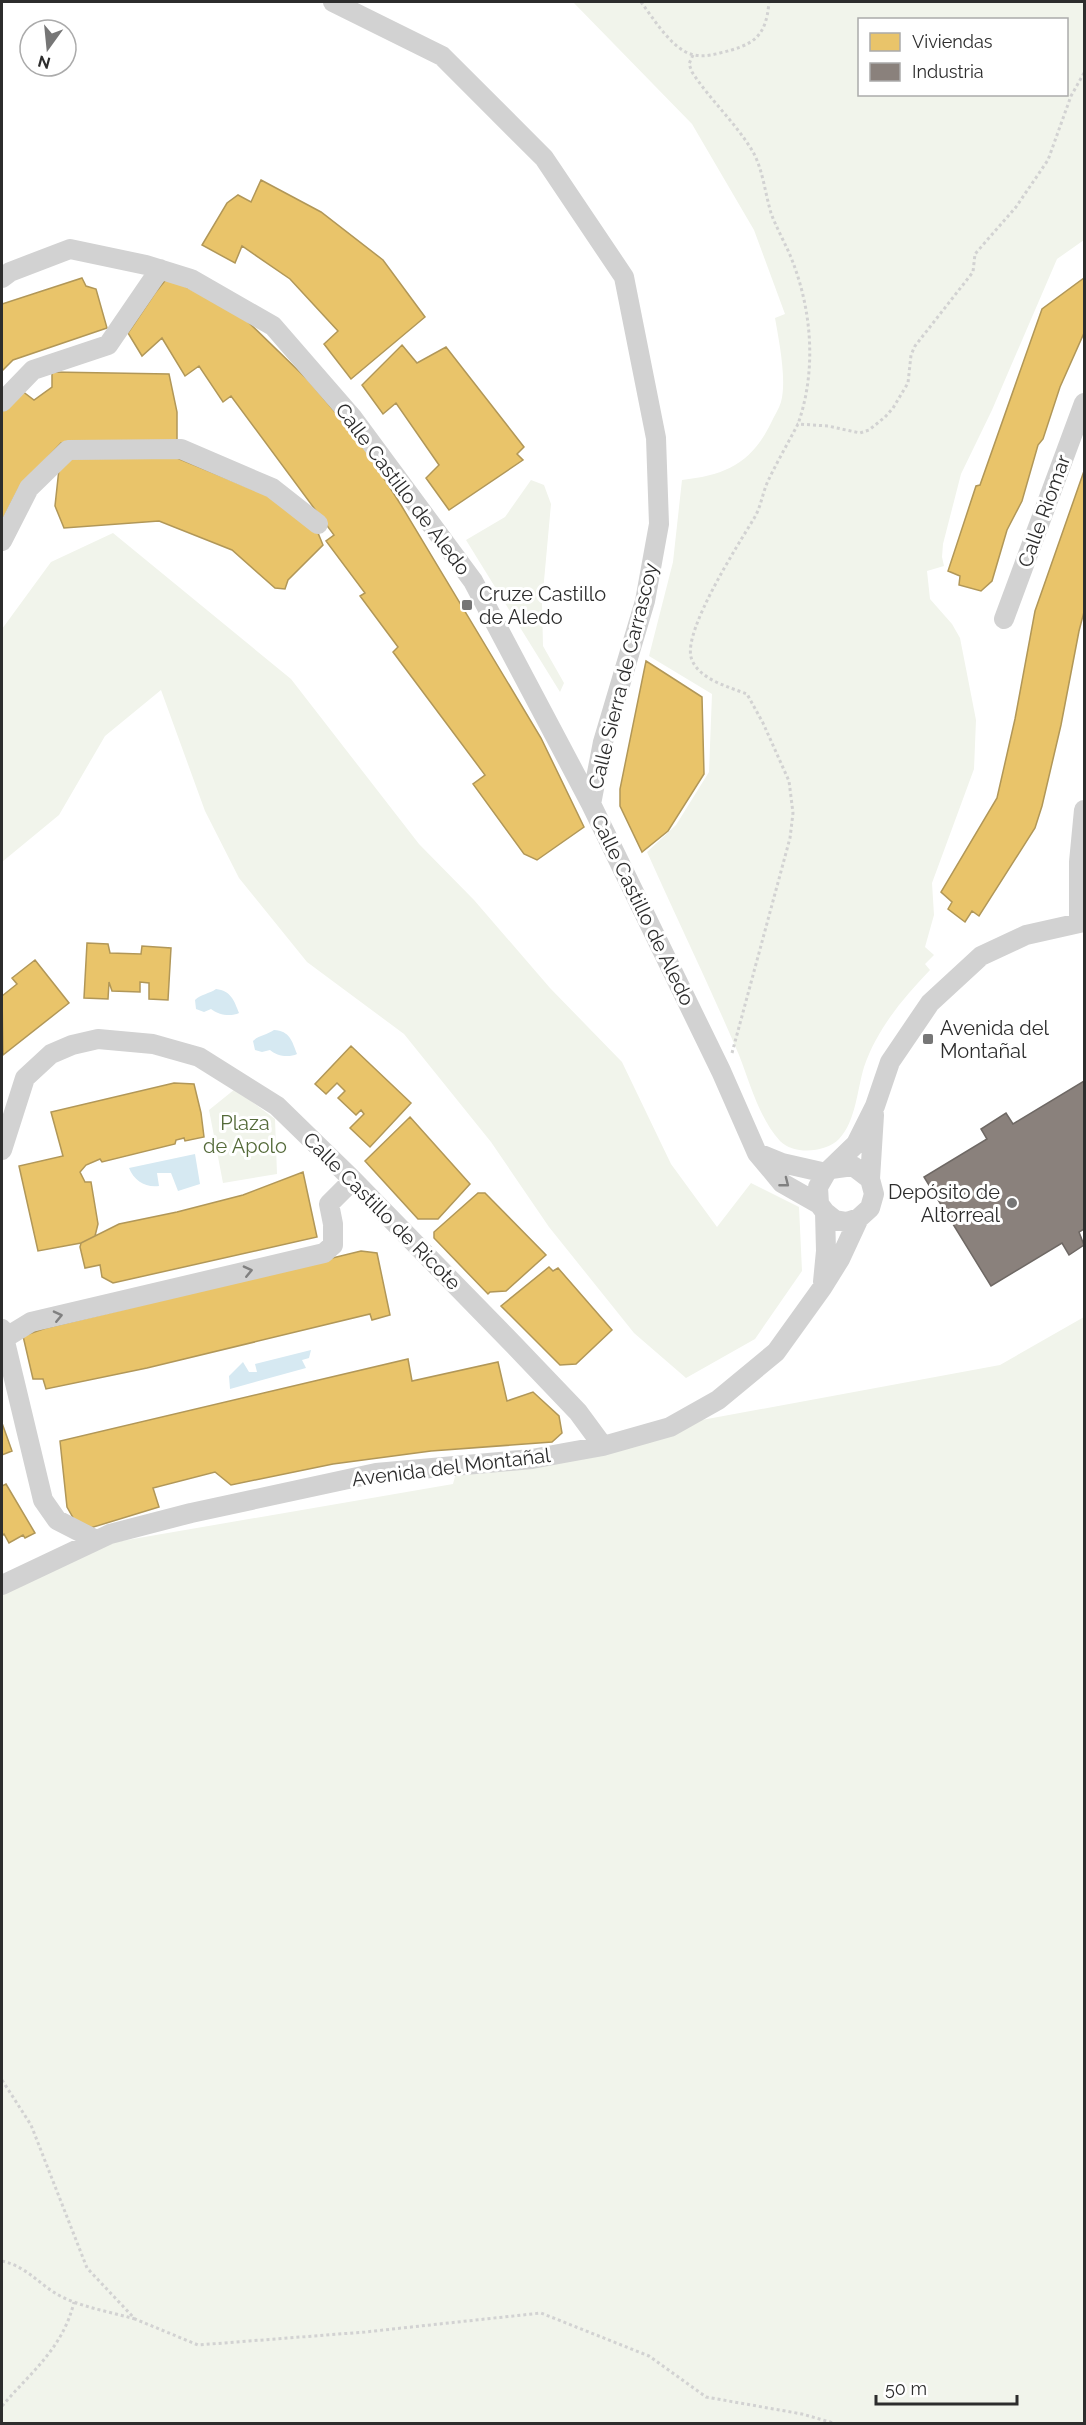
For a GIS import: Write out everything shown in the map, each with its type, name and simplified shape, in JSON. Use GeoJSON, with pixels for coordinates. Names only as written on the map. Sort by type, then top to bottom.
{"type":"FeatureCollection","features":[{"type":"Feature","properties":{"kind":"street","name":"Calle Sierra de Carrascoy"},"geometry":{"type":"LineString","coordinates":[[333,2],[442,56],[544,158],[624,277],[656,438],[659,524],[645,601],[603,742],[591,804]]}},
{"type":"Feature","properties":{"kind":"street","name":"Calle Castillo de Aledo"},"geometry":{"type":"LineString","coordinates":[[2,278],[10,272],[70,249],[160,269],[191,279],[273,326],[352,417],[473,581],[591,804],[721,1071],[757,1153],[782,1183],[822,1208]]}},
{"type":"Feature","properties":{"kind":"street"},"geometry":{"type":"LineString","coordinates":[[2,402],[33,370],[108,345],[160,269]]}},
{"type":"Feature","properties":{"kind":"street","name":"Calle Riomar"},"geometry":{"type":"LineString","coordinates":[[1004,619],[1084,403]]}},
{"type":"Feature","properties":{"kind":"street"},"geometry":{"type":"LineString","coordinates":[[2,541],[29,488],[68,450],[181,449],[272,488],[318,524]]}},
{"type":"Feature","properties":{"kind":"street"},"geometry":{"type":"LineString","coordinates":[[875,1106],[870,1179],[874,1194],[870,1208],[859,1218],[848,1222],[835,1220],[822,1208],[818,1187],[829,1171],[856,1144],[875,1106],[890,1062],[930,1003],[981,956],[1026,935],[1082,922],[1079,862],[1084,810]]}},
{"type":"Feature","properties":{"kind":"street","name":"Calle Castillo de Ricote"},"geometry":{"type":"LineString","coordinates":[[2,1150],[25,1078],[51,1054],[72,1045],[98,1039],[153,1044],[199,1057],[277,1106],[353,1180],[513,1344],[578,1412],[603,1446]]}},
{"type":"Feature","properties":{"kind":"street"},"geometry":{"type":"LineString","coordinates":[[757,1153],[782,1163],[829,1171],[853,1166],[870,1179]]}},
{"type":"Feature","properties":{"kind":"street"},"geometry":{"type":"LineString","coordinates":[[96,1540],[57,1520],[43,1500],[3,1334],[31,1322],[324,1253],[333,1245],[333,1224],[329,1204],[353,1180]]}},
{"type":"Feature","properties":{"kind":"street","name":"Avenida del Montañal"},"geometry":{"type":"LineString","coordinates":[[822,1208],[826,1251],[822,1288]]}},
{"type":"Feature","properties":{"kind":"street","name":"Avenida del Montañal"},"geometry":{"type":"LineString","coordinates":[[2,1585],[110,1534],[191,1513],[376,1473],[532,1459],[603,1446],[669,1427],[718,1400],[776,1352],[822,1288],[840,1258],[859,1218]]}},
{"type":"Feature","properties":{"kind":"path"},"geometry":{"type":"LineString","coordinates":[[641,2],[673,41],[693,55],[712,55],[736,50],[753,41],[763,29],[770,2]]}},
{"type":"Feature","properties":{"kind":"path"},"geometry":{"type":"LineString","coordinates":[[693,55],[689,64],[692,72],[742,138],[759,165],[772,216],[790,256],[799,284],[808,328],[811,365],[807,395],[798,424],[768,481],[753,520],[741,537],[696,625],[690,648],[691,657],[700,670],[717,682],[747,694],[784,768],[793,803],[790,838],[763,932],[735,1047],[721,1071]]}},
{"type":"Feature","properties":{"kind":"path"},"geometry":{"type":"LineString","coordinates":[[798,424],[828,426],[860,433],[877,425],[893,408],[908,383],[911,355],[915,346],[969,280],[973,272],[975,254],[1016,207],[1048,160],[1071,96],[1084,73]]}},
{"type":"Feature","properties":{"kind":"path"},"geometry":{"type":"LineString","coordinates":[[2,2080],[31,2125],[87,2268],[135,2319]]}},
{"type":"Feature","properties":{"kind":"path"},"geometry":{"type":"LineString","coordinates":[[2,2261],[28,2271],[41,2284],[74,2302],[135,2319],[198,2345],[365,2332],[541,2313],[649,2356],[706,2397],[802,2414],[837,2424]]}},
{"type":"Feature","properties":{"kind":"path"},"geometry":{"type":"LineString","coordinates":[[2,2406],[60,2341],[69,2322],[74,2302]]}},
{"type":"Feature","properties":{"kind":"green space"},"geometry":{"type":"Polygon","coordinates":[[[573,2],[1084,2],[1084,240],[1057,259],[992,410],[961,474],[943,544],[944,566],[927,571],[930,599],[952,624],[960,638],[976,720],[974,769],[932,883],[934,915],[925,947],[934,955],[925,964],[930,970],[883,1027],[869,1053],[853,1114],[845,1132],[833,1144],[810,1151],[786,1146],[766,1122],[728,1030],[647,852],[676,825],[709,772],[712,694],[649,656],[673,562],[682,480],[724,471],[745,458],[763,437],[779,407],[783,393],[782,360],[775,318],[785,314],[754,230],[692,124],[573,2]]]}},
{"type":"Feature","properties":{"kind":"green space"},"geometry":{"type":"Polygon","coordinates":[[[531,480],[544,485],[551,504],[542,603],[543,646],[564,683],[560,692],[466,540],[505,517],[531,480]]]}},
{"type":"Feature","properties":{"kind":"green space"},"geometry":{"type":"Polygon","coordinates":[[[113,533],[291,679],[419,844],[474,900],[550,988],[622,1062],[671,1164],[717,1227],[751,1183],[799,1207],[802,1271],[755,1339],[686,1378],[634,1333],[549,1227],[491,1142],[404,1034],[307,962],[239,878],[205,811],[161,690],[105,736],[59,815],[2,862],[2,629],[51,562],[113,533]]]}},
{"type":"Feature","properties":{"kind":"green space","name":"Plaza de Apolo"},"geometry":{"type":"Polygon","coordinates":[[[235,1089],[275,1119],[277,1174],[223,1183],[209,1110],[235,1089]]]}},
{"type":"Feature","properties":{"kind":"green space"},"geometry":{"type":"Polygon","coordinates":[[[1084,1317],[1084,2423],[2,2424],[2,1585],[57,1552],[453,1484],[458,1465],[1000,1365],[1084,1317]]]}},
{"type":"Feature","properties":{"kind":"shaded area"},"geometry":{"type":"Polygon","coordinates":[[[216,989],[229,994],[239,1013],[225,1015],[211,1009],[204,1012],[196,1009],[195,1000],[216,989]]]}},
{"type":"Feature","properties":{"kind":"shaded area"},"geometry":{"type":"Polygon","coordinates":[[[274,1030],[287,1035],[297,1054],[283,1056],[270,1050],[262,1052],[255,1050],[253,1041],[274,1030]]]}},
{"type":"Feature","properties":{"kind":"shaded area"},"geometry":{"type":"Polygon","coordinates":[[[195,1154],[200,1184],[178,1191],[171,1173],[157,1173],[159,1186],[150,1186],[137,1180],[129,1168],[195,1154]]]}},
{"type":"Feature","properties":{"kind":"shaded area"},"geometry":{"type":"Polygon","coordinates":[[[311,1350],[309,1358],[302,1360],[306,1368],[230,1389],[229,1376],[243,1362],[249,1372],[257,1372],[255,1364],[311,1350]]]}},
{"type":"Feature","properties":{"kind":"building: Viviendas"},"geometry":{"type":"Polygon","coordinates":[[[261,180],[321,212],[383,260],[425,317],[351,379],[324,344],[338,331],[290,279],[242,246],[235,263],[202,245],[227,203],[238,195],[251,202],[261,180]]]}},
{"type":"Feature","properties":{"kind":"building: Viviendas"},"geometry":{"type":"Polygon","coordinates":[[[168,277],[242,316],[309,381],[362,444],[401,505],[541,738],[584,827],[537,860],[524,854],[473,784],[485,775],[393,652],[398,647],[360,596],[365,593],[326,541],[334,535],[231,396],[223,402],[199,366],[185,376],[162,338],[142,356],[128,333],[168,277]]]}},
{"type":"Feature","properties":{"kind":"building: Viviendas"},"geometry":{"type":"Polygon","coordinates":[[[82,278],[86,286],[96,289],[107,328],[13,360],[2,371],[2,304],[82,278]]]}},
{"type":"Feature","properties":{"kind":"building: Viviendas"},"geometry":{"type":"Polygon","coordinates":[[[1084,278],[1084,333],[1060,387],[1043,439],[1038,445],[1022,501],[1007,530],[992,581],[981,591],[959,585],[960,576],[948,571],[976,486],[980,485],[1042,309],[1084,278]]]}},
{"type":"Feature","properties":{"kind":"building: Viviendas"},"geometry":{"type":"Polygon","coordinates":[[[402,345],[417,363],[446,347],[524,447],[517,454],[523,460],[449,510],[426,478],[439,465],[396,403],[383,414],[362,385],[402,345]]]}},
{"type":"Feature","properties":{"kind":"building: Viviendas"},"geometry":{"type":"Polygon","coordinates":[[[52,372],[169,374],[177,412],[177,441],[61,443],[19,488],[2,521],[2,412],[22,391],[34,400],[52,387],[52,372]]]}},
{"type":"Feature","properties":{"kind":"building: Viviendas"},"geometry":{"type":"Polygon","coordinates":[[[73,458],[177,458],[272,497],[318,533],[323,545],[288,580],[285,589],[275,588],[232,550],[159,521],[64,528],[55,506],[59,469],[73,458]]]}},
{"type":"Feature","properties":{"kind":"building: Viviendas"},"geometry":{"type":"Polygon","coordinates":[[[1084,471],[1084,612],[1042,806],[1035,828],[979,916],[972,911],[965,922],[948,909],[952,902],[941,892],[997,798],[1015,719],[1035,611],[1084,471]]]}},
{"type":"Feature","properties":{"kind":"building: Viviendas"},"geometry":{"type":"Polygon","coordinates":[[[646,661],[702,697],[704,774],[668,831],[642,852],[620,806],[620,789],[646,661]]]}},
{"type":"Feature","properties":{"kind":"building: Viviendas"},"geometry":{"type":"Polygon","coordinates":[[[87,943],[108,944],[110,953],[141,954],[142,946],[171,948],[168,1000],[149,999],[149,983],[140,982],[140,992],[112,991],[109,982],[108,999],[84,998],[87,943]]]}},
{"type":"Feature","properties":{"kind":"building: Viviendas"},"geometry":{"type":"Polygon","coordinates":[[[35,960],[69,1003],[3,1055],[2,996],[17,984],[12,978],[35,960]]]}},
{"type":"Feature","properties":{"kind":"building: Viviendas"},"geometry":{"type":"Polygon","coordinates":[[[351,1046],[411,1103],[370,1147],[350,1128],[364,1114],[361,1110],[356,1115],[338,1098],[345,1091],[337,1083],[326,1094],[315,1084],[351,1046]]]}},
{"type":"Feature","properties":{"kind":"building: Viviendas"},"geometry":{"type":"Polygon","coordinates":[[[174,1083],[194,1084],[204,1137],[185,1141],[184,1138],[176,1140],[175,1144],[102,1162],[100,1159],[86,1165],[80,1172],[85,1182],[91,1182],[98,1224],[95,1236],[81,1243],[38,1251],[19,1166],[63,1156],[51,1112],[174,1083]]]}},
{"type":"Feature","properties":{"kind":"building: Viviendas"},"geometry":{"type":"Polygon","coordinates":[[[410,1117],[470,1184],[438,1219],[418,1219],[365,1161],[410,1117]]]}},
{"type":"Feature","properties":{"kind":"building: Viviendas"},"geometry":{"type":"Polygon","coordinates":[[[303,1172],[317,1237],[113,1283],[102,1277],[100,1265],[85,1268],[81,1243],[119,1224],[243,1195],[303,1172]]]}},
{"type":"Feature","properties":{"kind":"building: Viviendas"},"geometry":{"type":"Polygon","coordinates":[[[478,1193],[485,1193],[546,1255],[506,1291],[488,1294],[434,1238],[434,1232],[478,1193]]]}},
{"type":"Feature","properties":{"kind":"building: Viviendas"},"geometry":{"type":"Polygon","coordinates":[[[361,1251],[377,1253],[390,1315],[372,1320],[370,1314],[147,1368],[46,1389],[43,1379],[33,1379],[23,1336],[46,1328],[361,1251]]]}},
{"type":"Feature","properties":{"kind":"building: Viviendas"},"geometry":{"type":"Polygon","coordinates":[[[549,1267],[553,1271],[558,1268],[612,1330],[576,1364],[560,1365],[501,1306],[549,1267]]]}},
{"type":"Feature","properties":{"kind":"building: Viviendas"},"geometry":{"type":"Polygon","coordinates":[[[408,1359],[412,1381],[498,1362],[507,1401],[533,1392],[559,1416],[562,1433],[552,1442],[431,1451],[333,1464],[231,1485],[215,1472],[153,1488],[159,1507],[87,1529],[75,1521],[67,1507],[60,1441],[408,1359]]]}},
{"type":"Feature","properties":{"kind":"building: Viviendas"},"geometry":{"type":"Polygon","coordinates":[[[2,1423],[12,1451],[2,1455],[2,1423]]]}},
{"type":"Feature","properties":{"kind":"building: Viviendas"},"geometry":{"type":"Polygon","coordinates":[[[6,1484],[35,1533],[25,1538],[23,1535],[9,1543],[4,1534],[2,1536],[2,1486],[6,1484]]]}},
{"type":"Feature","properties":{"kind":"building: Industria","name":"Depósito de Altorreal"},"geometry":{"type":"Polygon","coordinates":[[[1084,1081],[1084,1229],[1079,1232],[1084,1245],[1069,1255],[1062,1243],[991,1286],[924,1177],[987,1139],[981,1129],[1006,1113],[1013,1124],[1084,1081]]]}},
{"type":"Feature","properties":{"kind":"place","name":"Cruze Castillo de Aledo"},"geometry":{"type":"Point","coordinates":[467,605]}},
{"type":"Feature","properties":{"kind":"place","name":"Avenida del Montañal"},"geometry":{"type":"Point","coordinates":[928,1039]}},
{"type":"Feature","properties":{"kind":"place","name":"Depósito de Altorreal"},"geometry":{"type":"Point","coordinates":[1012,1203]}}]}
